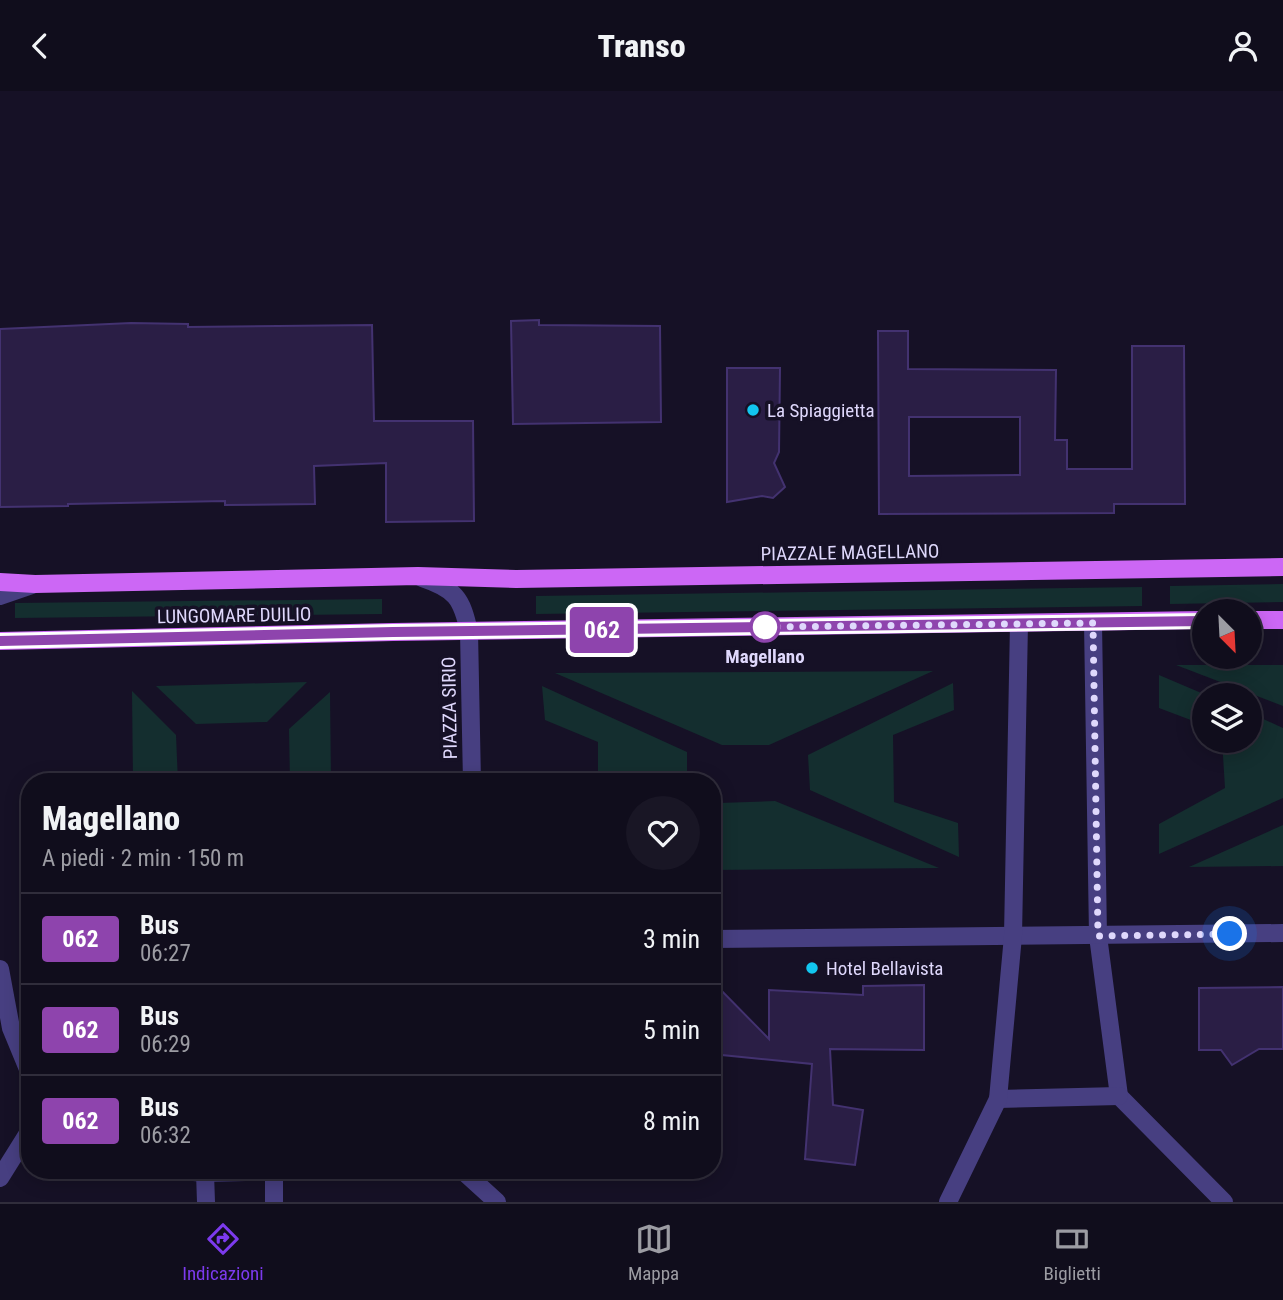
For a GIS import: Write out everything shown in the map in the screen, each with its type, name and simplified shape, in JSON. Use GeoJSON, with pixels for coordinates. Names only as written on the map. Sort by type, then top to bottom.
{"type":"FeatureCollection","features":[{"type":"Feature","properties":{"kind":"main road","name":"PIAZZALE MAGELLANO"},"geometry":{"type":"LineString","coordinates":[[418,576],[516,579],[1283,568]]}},
{"type":"Feature","properties":{"kind":"main road","name":"LUNGOMARE DUILIO"},"geometry":{"type":"LineString","coordinates":[[0,582],[35,584],[418,576]]}},
{"type":"Feature","properties":{"kind":"main road"},"geometry":{"type":"LineString","coordinates":[[1262,620],[1283,620]]}},
{"type":"Feature","properties":{"kind":"main road"},"geometry":{"type":"LineString","coordinates":[[468,632],[1192,621]]}},
{"type":"Feature","properties":{"kind":"main road","name":"LUNGOMARE DUILIO"},"geometry":{"type":"LineString","coordinates":[[0,641],[468,632]]}},
{"type":"Feature","properties":{"kind":"street","name":"PIAZZA SIRIO"},"geometry":{"type":"LineString","coordinates":[[418,576],[444,585],[456,596],[464,612],[468,632],[472,773]]}},
{"type":"Feature","properties":{"kind":"street"},"geometry":{"type":"LineString","coordinates":[[0,596],[13,589],[35,584]]}},
{"type":"Feature","properties":{"kind":"street"},"geometry":{"type":"LineString","coordinates":[[948,1202],[998,1098],[1013,936],[1019,622]]}},
{"type":"Feature","properties":{"kind":"street"},"geometry":{"type":"LineString","coordinates":[[1093,623],[1098,936],[1119,1096],[1224,1202]]}},
{"type":"Feature","properties":{"kind":"street"},"geometry":{"type":"LineString","coordinates":[[721,939],[1283,933]]}},
{"type":"Feature","properties":{"kind":"street"},"geometry":{"type":"LineString","coordinates":[[0,969],[11,1028],[21,1052]]}},
{"type":"Feature","properties":{"kind":"street"},"geometry":{"type":"LineString","coordinates":[[998,1098],[1119,1096]]}},
{"type":"Feature","properties":{"kind":"street"},"geometry":{"type":"LineString","coordinates":[[0,1178],[21,1144]]}},
{"type":"Feature","properties":{"kind":"street"},"geometry":{"type":"LineString","coordinates":[[205,1179],[206,1202]]}},
{"type":"Feature","properties":{"kind":"street"},"geometry":{"type":"LineString","coordinates":[[274,1202],[278,1179]]}},
{"type":"Feature","properties":{"kind":"street"},"geometry":{"type":"LineString","coordinates":[[472,1179],[497,1202]]}},
{"type":"Feature","properties":{"kind":"green space"},"geometry":{"type":"Polygon","coordinates":[[[1283,584],[1283,602],[1262,602],[1262,599],[1192,599],[1192,604],[1170,604],[1170,586],[1283,584]]]}},
{"type":"Feature","properties":{"kind":"green space"},"geometry":{"type":"Polygon","coordinates":[[[1142,587],[1142,606],[536,614],[536,596],[1142,587]]]}},
{"type":"Feature","properties":{"kind":"green space"},"geometry":{"type":"Polygon","coordinates":[[[382,599],[382,614],[15,618],[15,603],[382,599]]]}},
{"type":"Feature","properties":{"kind":"green space"},"geometry":{"type":"Polygon","coordinates":[[[1176,665],[1192,665],[1192,669],[1262,669],[1262,665],[1283,665],[1283,706],[1262,698],[1262,683],[1223,683],[1176,665]]]}},
{"type":"Feature","properties":{"kind":"green space"},"geometry":{"type":"Polygon","coordinates":[[[933,671],[769,745],[722,745],[555,673],[933,671]]]}},
{"type":"Feature","properties":{"kind":"green space"},"geometry":{"type":"Polygon","coordinates":[[[1159,675],[1192,689],[1192,720],[1159,708],[1159,675]]]}},
{"type":"Feature","properties":{"kind":"green space"},"geometry":{"type":"Polygon","coordinates":[[[307,682],[267,722],[196,724],[156,686],[307,682]]]}},
{"type":"Feature","properties":{"kind":"green space"},"geometry":{"type":"Polygon","coordinates":[[[953,683],[954,710],[893,735],[894,802],[958,823],[959,857],[810,790],[808,755],[953,683]]]}},
{"type":"Feature","properties":{"kind":"green space"},"geometry":{"type":"Polygon","coordinates":[[[542,686],[687,752],[687,773],[598,773],[598,742],[545,720],[542,686]]]}},
{"type":"Feature","properties":{"kind":"green space"},"geometry":{"type":"Polygon","coordinates":[[[132,691],[176,735],[178,773],[133,773],[132,691]]]}},
{"type":"Feature","properties":{"kind":"green space"},"geometry":{"type":"Polygon","coordinates":[[[330,692],[331,773],[290,773],[289,729],[330,692]]]}},
{"type":"Feature","properties":{"kind":"green space"},"geometry":{"type":"Polygon","coordinates":[[[1262,718],[1283,728],[1283,798],[1159,854],[1159,824],[1225,788],[1223,753],[1262,753],[1262,718]]]}},
{"type":"Feature","properties":{"kind":"green space"},"geometry":{"type":"Polygon","coordinates":[[[775,801],[939,868],[721,870],[721,803],[775,801]]]}},
{"type":"Feature","properties":{"kind":"green space"},"geometry":{"type":"Polygon","coordinates":[[[1283,825],[1283,866],[1189,867],[1283,825]]]}},
{"type":"Feature","properties":{"kind":"building"},"geometry":{"type":"Polygon","coordinates":[[[539,320],[539,325],[660,326],[661,422],[513,424],[511,321],[539,320]]]}},
{"type":"Feature","properties":{"kind":"building"},"geometry":{"type":"Polygon","coordinates":[[[131,323],[188,324],[188,327],[372,325],[374,421],[473,421],[474,521],[386,522],[386,463],[314,466],[315,504],[225,505],[225,501],[0,507],[0,329],[131,323]]]}},
{"type":"Feature","properties":{"kind":"building"},"geometry":{"type":"Polygon","coordinates":[[[878,331],[908,331],[908,369],[1056,370],[1055,440],[1067,440],[1067,469],[1132,469],[1132,346],[1184,346],[1185,504],[1114,504],[1114,513],[879,514],[878,331]],[[909,417],[909,476],[1020,475],[1020,417],[909,417]]]}},
{"type":"Feature","properties":{"kind":"building","name":"La Spiaggietta"},"geometry":{"type":"Polygon","coordinates":[[[727,368],[780,368],[779,452],[774,463],[785,487],[773,498],[762,496],[727,502],[727,368]]]}},
{"type":"Feature","properties":{"kind":"building"},"geometry":{"type":"Polygon","coordinates":[[[924,985],[924,1050],[830,1049],[833,1105],[863,1110],[855,1165],[805,1159],[812,1064],[721,1055],[721,990],[769,1039],[769,990],[863,995],[863,986],[924,985]]]}},
{"type":"Feature","properties":{"kind":"building"},"geometry":{"type":"Polygon","coordinates":[[[1283,987],[1283,1049],[1259,1049],[1232,1065],[1221,1050],[1199,1050],[1199,988],[1283,987]]]}},
{"type":"Feature","properties":{"kind":"bus line","name":"062"},"geometry":{"type":"LineString","coordinates":[[0,641],[393,632],[1192,621]]}},
{"type":"Feature","properties":{"kind":"place","name":"La Spiaggietta"},"geometry":{"type":"Point","coordinates":[753,410]}},
{"type":"Feature","properties":{"kind":"place","name":"Magellano"},"geometry":{"type":"Point","coordinates":[765,627]}},
{"type":"Feature","properties":{"kind":"place","name":"Hotel Bellavista"},"geometry":{"type":"Point","coordinates":[812,968]}},
{"type":"Feature","properties":{"kind":"route"},"geometry":{"type":"LineString","coordinates":[[765,627],[1093,623],[1098,936],[1230,934]]}}]}
